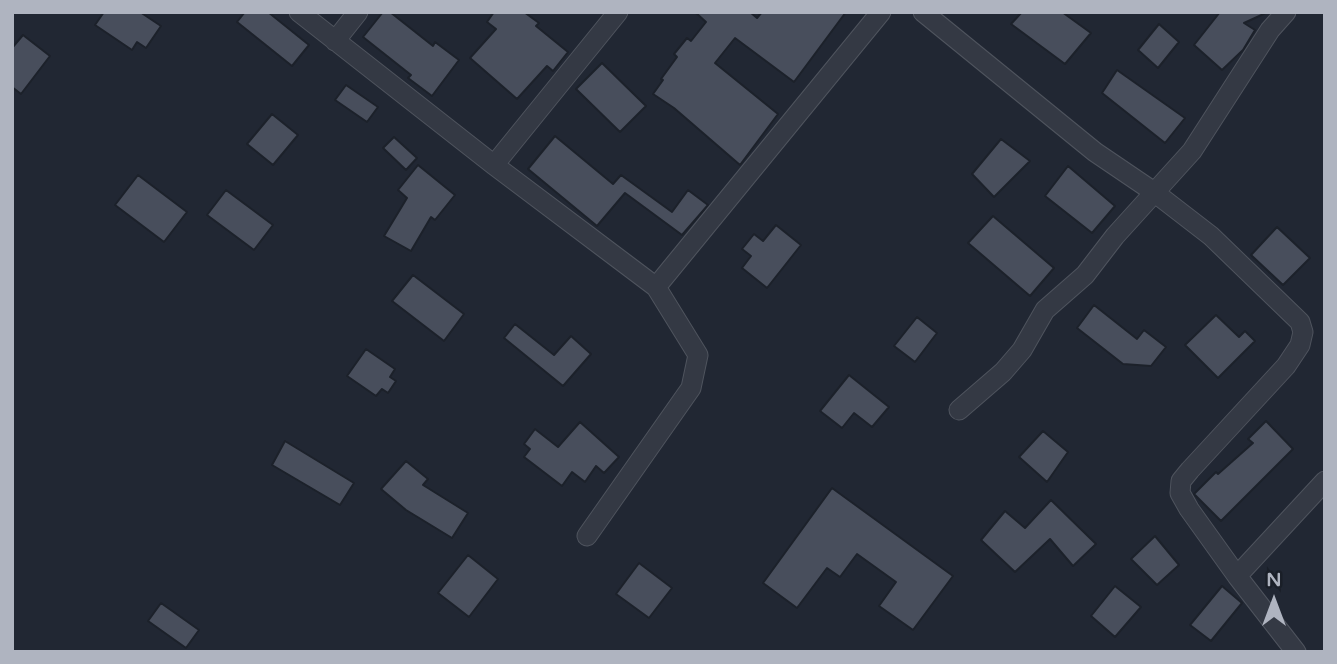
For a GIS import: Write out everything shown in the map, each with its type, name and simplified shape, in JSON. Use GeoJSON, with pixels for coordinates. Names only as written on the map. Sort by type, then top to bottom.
{"type":"FeatureCollection","features":[{"type":"Feature","properties":{"kind":"street"},"geometry":{"type":"LineString","coordinates":[[299,12],[494,165],[656,287],[698,355],[691,388],[587,536]]}},
{"type":"Feature","properties":{"kind":"street"},"geometry":{"type":"LineString","coordinates":[[335,41],[358,12]]}},
{"type":"Feature","properties":{"kind":"street"},"geometry":{"type":"LineString","coordinates":[[494,165],[618,12]]}},
{"type":"Feature","properties":{"kind":"street"},"geometry":{"type":"LineString","coordinates":[[656,287],[881,12]]}},
{"type":"Feature","properties":{"kind":"street"},"geometry":{"type":"LineString","coordinates":[[923,12],[1095,152],[1154,192],[1211,236],[1300,323],[1303,332],[1300,345],[1286,366],[1181,481],[1180,493],[1237,576],[1296,652]]}},
{"type":"Feature","properties":{"kind":"street"},"geometry":{"type":"LineString","coordinates":[[959,410],[1003,372],[1022,350],[1045,310],[1085,275],[1192,151],[1270,30],[1286,12]]}},
{"type":"Feature","properties":{"kind":"street"},"geometry":{"type":"LineString","coordinates":[[1237,576],[1325,481]]}},
{"type":"Feature","properties":{"kind":"building"},"geometry":{"type":"Polygon","coordinates":[[[104,12],[140,12],[161,26],[146,48],[137,42],[132,50],[95,25],[104,12]]]}},
{"type":"Feature","properties":{"kind":"building"},"geometry":{"type":"Polygon","coordinates":[[[245,12],[268,12],[309,45],[292,66],[237,22],[245,12]]]}},
{"type":"Feature","properties":{"kind":"building"},"geometry":{"type":"Polygon","coordinates":[[[383,12],[390,12],[433,46],[435,42],[459,60],[432,96],[408,78],[411,75],[363,37],[383,12]]]}},
{"type":"Feature","properties":{"kind":"building"},"geometry":{"type":"Polygon","coordinates":[[[494,12],[524,12],[539,23],[536,26],[568,52],[553,71],[547,66],[517,99],[470,58],[496,29],[487,22],[494,12]]]}},
{"type":"Feature","properties":{"kind":"building"},"geometry":{"type":"Polygon","coordinates":[[[695,12],[750,12],[757,18],[762,12],[846,12],[794,82],[735,38],[715,63],[778,114],[740,165],[674,108],[653,94],[677,57],[674,54],[687,38],[691,41],[706,22],[695,12]]]}},
{"type":"Feature","properties":{"kind":"building"},"geometry":{"type":"Polygon","coordinates":[[[1022,12],[1062,12],[1091,33],[1065,64],[1011,24],[1022,12]]]}},
{"type":"Feature","properties":{"kind":"building"},"geometry":{"type":"Polygon","coordinates":[[[1220,12],[1268,12],[1244,23],[1255,30],[1243,50],[1222,70],[1194,45],[1220,12]]]}},
{"type":"Feature","properties":{"kind":"building"},"geometry":{"type":"Polygon","coordinates":[[[1159,24],[1179,42],[1158,68],[1138,50],[1159,24]]]}},
{"type":"Feature","properties":{"kind":"building"},"geometry":{"type":"Polygon","coordinates":[[[23,35],[50,56],[21,94],[12,87],[12,48],[23,35]]]}},
{"type":"Feature","properties":{"kind":"building"},"geometry":{"type":"Polygon","coordinates":[[[602,63],[646,106],[620,132],[576,89],[602,63]]]}},
{"type":"Feature","properties":{"kind":"building"},"geometry":{"type":"Polygon","coordinates":[[[1117,70],[1185,118],[1165,143],[1102,93],[1117,70]]]}},
{"type":"Feature","properties":{"kind":"building"},"geometry":{"type":"Polygon","coordinates":[[[346,85],[378,107],[367,122],[335,100],[346,85]]]}},
{"type":"Feature","properties":{"kind":"building"},"geometry":{"type":"Polygon","coordinates":[[[272,114],[298,135],[273,165],[247,144],[272,114]]]}},
{"type":"Feature","properties":{"kind":"building"},"geometry":{"type":"Polygon","coordinates":[[[555,136],[613,184],[621,175],[672,212],[688,190],[708,205],[682,235],[625,193],[597,226],[528,169],[555,136]]]}},
{"type":"Feature","properties":{"kind":"building"},"geometry":{"type":"Polygon","coordinates":[[[394,137],[417,158],[406,170],[383,148],[394,137]]]}},
{"type":"Feature","properties":{"kind":"building"},"geometry":{"type":"Polygon","coordinates":[[[1001,139],[1030,161],[994,197],[972,174],[1001,139]]]}},
{"type":"Feature","properties":{"kind":"building"},"geometry":{"type":"Polygon","coordinates":[[[418,165],[455,195],[435,220],[431,217],[411,251],[384,236],[407,198],[398,190],[418,165]]]}},
{"type":"Feature","properties":{"kind":"building"},"geometry":{"type":"Polygon","coordinates":[[[1068,166],[1115,206],[1092,233],[1045,196],[1068,166]]]}},
{"type":"Feature","properties":{"kind":"building"},"geometry":{"type":"Polygon","coordinates":[[[138,175],[187,212],[164,242],[115,205],[138,175]]]}},
{"type":"Feature","properties":{"kind":"building"},"geometry":{"type":"Polygon","coordinates":[[[226,190],[273,225],[254,250],[207,215],[226,190]]]}},
{"type":"Feature","properties":{"kind":"building"},"geometry":{"type":"Polygon","coordinates":[[[993,216],[1054,268],[1030,296],[968,243],[993,216]]]}},
{"type":"Feature","properties":{"kind":"building"},"geometry":{"type":"Polygon","coordinates":[[[776,225],[801,245],[767,288],[742,268],[751,256],[742,249],[754,234],[763,241],[776,225]]]}},
{"type":"Feature","properties":{"kind":"building"},"geometry":{"type":"Polygon","coordinates":[[[1277,227],[1310,258],[1283,285],[1251,255],[1277,227]]]}},
{"type":"Feature","properties":{"kind":"building"},"geometry":{"type":"Polygon","coordinates":[[[413,275],[464,314],[444,341],[392,301],[413,275]]]}},
{"type":"Feature","properties":{"kind":"building"},"geometry":{"type":"Polygon","coordinates":[[[1094,305],[1137,339],[1144,330],[1166,347],[1151,366],[1123,364],[1077,328],[1094,305]]]}},
{"type":"Feature","properties":{"kind":"building"},"geometry":{"type":"Polygon","coordinates":[[[1216,315],[1239,337],[1245,331],[1255,341],[1218,378],[1185,345],[1216,315]]]}},
{"type":"Feature","properties":{"kind":"building"},"geometry":{"type":"Polygon","coordinates":[[[917,317],[937,333],[915,362],[894,346],[917,317]]]}},
{"type":"Feature","properties":{"kind":"building"},"geometry":{"type":"Polygon","coordinates":[[[515,324],[554,355],[571,336],[591,354],[563,386],[504,338],[515,324]]]}},
{"type":"Feature","properties":{"kind":"building"},"geometry":{"type":"Polygon","coordinates":[[[366,349],[395,369],[390,377],[396,381],[388,393],[382,389],[376,396],[347,376],[366,349]]]}},
{"type":"Feature","properties":{"kind":"building"},"geometry":{"type":"Polygon","coordinates":[[[849,375],[889,407],[872,427],[854,413],[842,428],[820,411],[849,375]]]}},
{"type":"Feature","properties":{"kind":"building"},"geometry":{"type":"Polygon","coordinates":[[[1266,421],[1293,449],[1221,521],[1194,494],[1216,472],[1218,474],[1253,443],[1248,439],[1266,421]]]}},
{"type":"Feature","properties":{"kind":"building"},"geometry":{"type":"Polygon","coordinates":[[[580,422],[619,457],[604,473],[596,466],[585,482],[572,472],[562,486],[524,457],[530,449],[524,444],[535,429],[558,447],[580,422]]]}},
{"type":"Feature","properties":{"kind":"building"},"geometry":{"type":"Polygon","coordinates":[[[1043,431],[1068,452],[1047,482],[1019,457],[1043,431]]]}},
{"type":"Feature","properties":{"kind":"building"},"geometry":{"type":"Polygon","coordinates":[[[285,441],[354,483],[340,505],[272,465],[285,441]]]}},
{"type":"Feature","properties":{"kind":"building"},"geometry":{"type":"Polygon","coordinates":[[[406,461],[428,479],[423,485],[468,513],[452,538],[406,510],[381,489],[406,461]]]}},
{"type":"Feature","properties":{"kind":"building"},"geometry":{"type":"Polygon","coordinates":[[[832,488],[953,576],[913,630],[879,606],[896,582],[857,554],[840,577],[827,568],[797,608],[763,583],[832,488]]]}},
{"type":"Feature","properties":{"kind":"building"},"geometry":{"type":"Polygon","coordinates":[[[1051,500],[1096,544],[1073,566],[1050,539],[1015,572],[981,540],[1005,511],[1025,528],[1051,500]]]}},
{"type":"Feature","properties":{"kind":"building"},"geometry":{"type":"Polygon","coordinates":[[[1155,536],[1179,565],[1157,585],[1131,559],[1155,536]]]}},
{"type":"Feature","properties":{"kind":"building"},"geometry":{"type":"Polygon","coordinates":[[[468,555],[498,579],[469,617],[438,593],[468,555]]]}},
{"type":"Feature","properties":{"kind":"building"},"geometry":{"type":"Polygon","coordinates":[[[639,563],[672,588],[649,618],[616,594],[639,563]]]}},
{"type":"Feature","properties":{"kind":"building"},"geometry":{"type":"Polygon","coordinates":[[[1115,586],[1141,607],[1115,637],[1091,616],[1115,586]]]}},
{"type":"Feature","properties":{"kind":"building"},"geometry":{"type":"Polygon","coordinates":[[[1222,586],[1242,603],[1211,641],[1190,625],[1222,586]]]}},
{"type":"Feature","properties":{"kind":"building"},"geometry":{"type":"Polygon","coordinates":[[[161,603],[199,630],[186,648],[148,621],[161,603]]]}}]}
